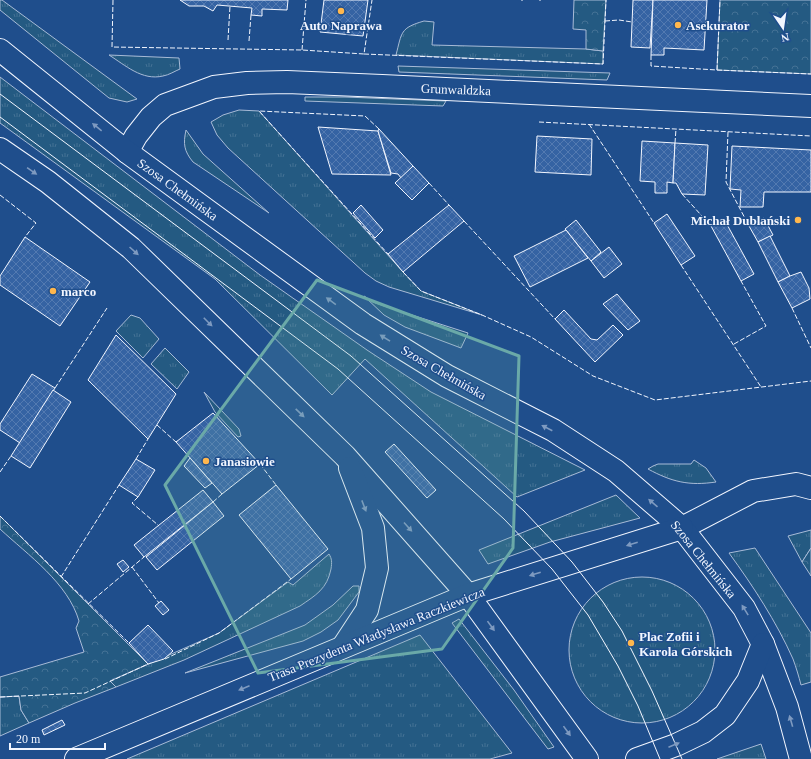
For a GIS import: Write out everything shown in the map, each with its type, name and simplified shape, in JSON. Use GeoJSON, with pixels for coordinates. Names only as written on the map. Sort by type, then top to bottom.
{"type":"FeatureCollection","features":[{"type":"Feature","properties":{"kind":"main road","name":"Szosa Chełmińska"},"geometry":{"type":"LineString","coordinates":[[0,50],[127,152],[363,324],[447,376],[553,430],[616,471],[682,528],[744,608],[763,644],[787,707],[801,759]]}},
{"type":"Feature","properties":{"kind":"main road","name":"Grunwaldzka"},"geometry":{"type":"LineString","coordinates":[[127,152],[136,136],[151,117],[165,105],[214,87],[248,83],[287,82],[811,106]]}},
{"type":"Feature","properties":{"kind":"main road"},"geometry":{"type":"LineString","coordinates":[[0,148],[48,182],[131,248],[345,456],[468,595],[587,759]]}},
{"type":"Feature","properties":{"kind":"main road"},"geometry":{"type":"LineString","coordinates":[[344,645],[367,610],[377,568],[373,528],[345,456]]}},
{"type":"Feature","properties":{"kind":"main road","name":"Trasa Prezydenta Władysława Raczkiewicza"},"geometry":{"type":"LineString","coordinates":[[76,759],[344,645],[468,595],[682,528],[754,491],[796,484],[811,488]]}},
{"type":"Feature","properties":{"kind":"main road"},"geometry":{"type":"LineString","coordinates":[[638,759],[676,745],[703,732],[725,715],[748,681],[763,644]]}},
{"type":"Feature","properties":{"kind":"highlighted area"},"geometry":{"type":"Polygon","coordinates":[[[317,280],[519,356],[513,548],[442,649],[258,673],[165,485],[317,280]]]}},
{"type":"Feature","properties":{"kind":"green space"},"geometry":{"type":"Polygon","coordinates":[[[0,0],[137,99],[127,102],[109,98],[0,10],[0,0]]]}},
{"type":"Feature","properties":{"kind":"green space"},"geometry":{"type":"Polygon","coordinates":[[[574,0],[606,0],[603,51],[586,49],[586,30],[573,29],[574,0]]]}},
{"type":"Feature","properties":{"kind":"green space"},"geometry":{"type":"Polygon","coordinates":[[[720,0],[811,0],[811,74],[717,70],[720,0]]]}},
{"type":"Feature","properties":{"kind":"green space"},"geometry":{"type":"Polygon","coordinates":[[[424,21],[434,22],[432,45],[586,49],[603,51],[603,64],[396,55],[403,32],[410,26],[424,21]]]}},
{"type":"Feature","properties":{"kind":"green space"},"geometry":{"type":"Polygon","coordinates":[[[109,55],[179,58],[180,69],[170,74],[155,77],[148,76],[134,71],[109,55]]]}},
{"type":"Feature","properties":{"kind":"green space"},"geometry":{"type":"Polygon","coordinates":[[[398,66],[610,73],[607,80],[399,72],[398,66]]]}},
{"type":"Feature","properties":{"kind":"green space"},"geometry":{"type":"Polygon","coordinates":[[[0,77],[260,275],[367,350],[431,392],[585,470],[517,497],[365,359],[332,395],[215,279],[0,123],[0,77]]]}},
{"type":"Feature","properties":{"kind":"green space"},"geometry":{"type":"Polygon","coordinates":[[[305,97],[446,101],[443,106],[305,101],[305,97]]]}},
{"type":"Feature","properties":{"kind":"green space"},"geometry":{"type":"Polygon","coordinates":[[[239,110],[259,111],[421,291],[482,315],[389,287],[376,281],[365,273],[228,148],[217,135],[211,122],[223,115],[239,110]]]}},
{"type":"Feature","properties":{"kind":"green space"},"geometry":{"type":"Polygon","coordinates":[[[186,130],[203,154],[269,213],[193,162],[185,147],[186,130]]]}},
{"type":"Feature","properties":{"kind":"green space"},"geometry":{"type":"Polygon","coordinates":[[[364,296],[373,302],[387,307],[468,333],[461,348],[405,327],[384,315],[364,296]]]}},
{"type":"Feature","properties":{"kind":"green space"},"geometry":{"type":"Polygon","coordinates":[[[131,315],[140,318],[159,339],[143,358],[116,331],[131,315]]]}},
{"type":"Feature","properties":{"kind":"green space"},"geometry":{"type":"Polygon","coordinates":[[[165,348],[189,372],[177,389],[151,364],[165,348]]]}},
{"type":"Feature","properties":{"kind":"green space"},"geometry":{"type":"Polygon","coordinates":[[[204,392],[239,429],[241,436],[238,437],[215,412],[204,392]]]}},
{"type":"Feature","properties":{"kind":"green space"},"geometry":{"type":"Polygon","coordinates":[[[694,460],[706,468],[716,482],[681,482],[665,477],[648,469],[658,464],[691,464],[694,460]]]}},
{"type":"Feature","properties":{"kind":"green space"},"geometry":{"type":"Polygon","coordinates":[[[616,495],[640,518],[550,542],[488,564],[479,550],[616,495]]]}},
{"type":"Feature","properties":{"kind":"green space"},"geometry":{"type":"Polygon","coordinates":[[[0,516],[148,664],[110,681],[116,687],[29,723],[21,710],[19,696],[0,697],[0,677],[84,652],[76,628],[79,621],[74,607],[66,594],[46,570],[0,529],[0,516]]]}},
{"type":"Feature","properties":{"kind":"green space"},"geometry":{"type":"Polygon","coordinates":[[[811,530],[811,548],[802,562],[788,536],[811,530]]]}},
{"type":"Feature","properties":{"kind":"green space"},"geometry":{"type":"Polygon","coordinates":[[[755,548],[811,633],[811,682],[801,685],[793,659],[772,617],[729,553],[755,548]]]}},
{"type":"Feature","properties":{"kind":"green space"},"geometry":{"type":"Polygon","coordinates":[[[811,548],[811,576],[802,562],[811,548]]]}},
{"type":"Feature","properties":{"kind":"green space"},"geometry":{"type":"Polygon","coordinates":[[[329,554],[332,564],[327,582],[316,595],[300,606],[184,660],[116,687],[110,681],[219,633],[288,582],[293,585],[329,554]]]}},
{"type":"Feature","properties":{"kind":"green space"},"geometry":{"type":"Polygon","coordinates":[[[635,577],[649,577],[663,580],[683,589],[694,598],[703,609],[712,629],[715,650],[712,671],[703,691],[694,702],[683,711],[663,720],[649,723],[635,723],[621,720],[601,711],[590,702],[581,691],[572,671],[569,657],[569,643],[572,629],[581,609],[590,598],[601,589],[621,580],[635,577]]]}},
{"type":"Feature","properties":{"kind":"green space"},"geometry":{"type":"Polygon","coordinates":[[[353,586],[359,586],[359,592],[338,620],[321,632],[303,641],[185,673],[305,625],[333,605],[353,586]]]}},
{"type":"Feature","properties":{"kind":"green space"},"geometry":{"type":"Polygon","coordinates":[[[459,619],[514,690],[554,747],[548,749],[452,623],[459,619]]]}},
{"type":"Feature","properties":{"kind":"green space"},"geometry":{"type":"Polygon","coordinates":[[[420,635],[512,753],[490,759],[127,759],[420,635]]]}},
{"type":"Feature","properties":{"kind":"green space"},"geometry":{"type":"Polygon","coordinates":[[[19,696],[21,710],[29,723],[0,736],[0,697],[19,696]]]}},
{"type":"Feature","properties":{"kind":"green space"},"geometry":{"type":"Polygon","coordinates":[[[761,744],[766,759],[717,759],[761,744]]]}},
{"type":"Feature","properties":{"kind":"building"},"geometry":{"type":"Polygon","coordinates":[[[180,0],[288,0],[287,10],[262,9],[262,16],[251,15],[252,8],[217,5],[213,11],[204,6],[189,6],[180,0]]]}},
{"type":"Feature","properties":{"kind":"building"},"geometry":{"type":"Polygon","coordinates":[[[324,0],[368,0],[363,36],[320,32],[324,0]]]}},
{"type":"Feature","properties":{"kind":"building"},"geometry":{"type":"Polygon","coordinates":[[[633,0],[653,0],[650,48],[631,47],[633,0]]]}},
{"type":"Feature","properties":{"kind":"building"},"geometry":{"type":"Polygon","coordinates":[[[653,0],[707,0],[704,50],[664,48],[664,55],[651,55],[653,0]]]}},
{"type":"Feature","properties":{"kind":"building"},"geometry":{"type":"Polygon","coordinates":[[[318,127],[378,131],[391,175],[332,174],[318,127]]]}},
{"type":"Feature","properties":{"kind":"building"},"geometry":{"type":"Polygon","coordinates":[[[379,129],[413,166],[401,178],[398,174],[391,173],[378,131],[379,129]]]}},
{"type":"Feature","properties":{"kind":"building"},"geometry":{"type":"Polygon","coordinates":[[[537,136],[592,139],[591,175],[535,172],[537,136]]]}},
{"type":"Feature","properties":{"kind":"building"},"geometry":{"type":"Polygon","coordinates":[[[642,141],[675,143],[673,183],[667,182],[667,193],[655,193],[655,182],[640,181],[642,141]]]}},
{"type":"Feature","properties":{"kind":"building"},"geometry":{"type":"Polygon","coordinates":[[[675,143],[708,145],[705,195],[682,194],[676,183],[673,183],[675,143]]]}},
{"type":"Feature","properties":{"kind":"building"},"geometry":{"type":"Polygon","coordinates":[[[732,146],[811,150],[811,192],[764,192],[763,207],[740,207],[741,190],[730,189],[732,146]]]}},
{"type":"Feature","properties":{"kind":"building"},"geometry":{"type":"Polygon","coordinates":[[[413,166],[429,183],[412,200],[395,183],[413,166]]]}},
{"type":"Feature","properties":{"kind":"building"},"geometry":{"type":"Polygon","coordinates":[[[361,205],[383,230],[375,238],[353,213],[361,205]]]}},
{"type":"Feature","properties":{"kind":"building"},"geometry":{"type":"Polygon","coordinates":[[[449,205],[464,221],[403,272],[388,254],[449,205]]]}},
{"type":"Feature","properties":{"kind":"building"},"geometry":{"type":"Polygon","coordinates":[[[667,214],[695,256],[681,265],[654,223],[667,214]]]}},
{"type":"Feature","properties":{"kind":"building"},"geometry":{"type":"Polygon","coordinates":[[[764,218],[773,235],[758,242],[749,226],[764,218]]]}},
{"type":"Feature","properties":{"kind":"building"},"geometry":{"type":"Polygon","coordinates":[[[724,219],[754,274],[741,281],[711,226],[724,219]]]}},
{"type":"Feature","properties":{"kind":"building"},"geometry":{"type":"Polygon","coordinates":[[[576,220],[601,252],[591,261],[565,229],[576,220]]]}},
{"type":"Feature","properties":{"kind":"building"},"geometry":{"type":"Polygon","coordinates":[[[566,230],[588,258],[530,287],[514,256],[566,230]]]}},
{"type":"Feature","properties":{"kind":"building"},"geometry":{"type":"Polygon","coordinates":[[[770,236],[790,276],[778,282],[758,242],[770,236]]]}},
{"type":"Feature","properties":{"kind":"building"},"geometry":{"type":"Polygon","coordinates":[[[25,237],[90,282],[60,326],[0,285],[0,276],[25,237]]]}},
{"type":"Feature","properties":{"kind":"building"},"geometry":{"type":"Polygon","coordinates":[[[609,247],[622,264],[604,278],[591,261],[609,247]]]}},
{"type":"Feature","properties":{"kind":"building"},"geometry":{"type":"Polygon","coordinates":[[[801,272],[809,288],[810,299],[792,308],[778,282],[801,272]]]}},
{"type":"Feature","properties":{"kind":"building"},"geometry":{"type":"Polygon","coordinates":[[[617,294],[640,321],[628,330],[603,304],[617,294]]]}},
{"type":"Feature","properties":{"kind":"building"},"geometry":{"type":"Polygon","coordinates":[[[564,310],[591,339],[597,340],[613,325],[623,335],[595,362],[555,319],[564,310]]]}},
{"type":"Feature","properties":{"kind":"building"},"geometry":{"type":"Polygon","coordinates":[[[116,335],[176,394],[148,439],[88,380],[116,335]]]}},
{"type":"Feature","properties":{"kind":"building"},"geometry":{"type":"Polygon","coordinates":[[[32,374],[55,388],[20,443],[0,430],[0,424],[32,374]]]}},
{"type":"Feature","properties":{"kind":"building"},"geometry":{"type":"Polygon","coordinates":[[[53,390],[71,402],[30,468],[11,456],[53,390]]]}},
{"type":"Feature","properties":{"kind":"building"},"geometry":{"type":"Polygon","coordinates":[[[213,413],[260,464],[222,494],[176,442],[213,413]]]}},
{"type":"Feature","properties":{"kind":"building"},"geometry":{"type":"Polygon","coordinates":[[[394,444],[436,490],[427,498],[385,452],[394,444]]]}},
{"type":"Feature","properties":{"kind":"building"},"geometry":{"type":"Polygon","coordinates":[[[190,458],[212,483],[205,488],[184,466],[190,458]]]}},
{"type":"Feature","properties":{"kind":"building"},"geometry":{"type":"Polygon","coordinates":[[[136,459],[155,470],[138,497],[119,485],[136,459]]]}},
{"type":"Feature","properties":{"kind":"building"},"geometry":{"type":"Polygon","coordinates":[[[276,485],[328,549],[291,579],[239,515],[276,485]]]}},
{"type":"Feature","properties":{"kind":"building"},"geometry":{"type":"Polygon","coordinates":[[[203,490],[213,502],[144,557],[134,545],[203,490]]]}},
{"type":"Feature","properties":{"kind":"building"},"geometry":{"type":"Polygon","coordinates":[[[213,502],[224,516],[157,570],[146,557],[213,502]]]}},
{"type":"Feature","properties":{"kind":"building"},"geometry":{"type":"Polygon","coordinates":[[[123,560],[129,567],[123,572],[117,564],[123,560]]]}},
{"type":"Feature","properties":{"kind":"building"},"geometry":{"type":"Polygon","coordinates":[[[161,601],[169,610],[163,615],[155,606],[161,601]]]}},
{"type":"Feature","properties":{"kind":"building"},"geometry":{"type":"Polygon","coordinates":[[[148,625],[173,651],[164,659],[148,664],[129,643],[148,625]]]}},
{"type":"Feature","properties":{"kind":"building"},"geometry":{"type":"Polygon","coordinates":[[[62,720],[65,725],[44,735],[42,730],[62,720]]]}},
{"type":"Feature","properties":{"kind":"tram line"},"geometry":{"type":"LineString","coordinates":[[0,94],[351,356],[524,511],[572,562],[603,602],[622,631],[652,691],[682,759]]}},
{"type":"Feature","properties":{"kind":"tram line"},"geometry":{"type":"LineString","coordinates":[[0,117],[338,369],[504,519],[552,569],[588,615],[618,666],[638,706],[660,759]]}},
{"type":"Feature","properties":{"kind":"fence"},"geometry":{"type":"LineString","coordinates":[[113,0],[112,47],[302,50],[364,54],[372,0]]}},
{"type":"Feature","properties":{"kind":"fence"},"geometry":{"type":"LineString","coordinates":[[302,50],[306,0]]}},
{"type":"Feature","properties":{"kind":"fence"},"geometry":{"type":"LineString","coordinates":[[364,54],[603,64],[606,0]]}},
{"type":"Feature","properties":{"kind":"fence"},"geometry":{"type":"LineString","coordinates":[[651,55],[651,66],[717,70],[720,0]]}},
{"type":"Feature","properties":{"kind":"fence"},"geometry":{"type":"LineString","coordinates":[[228,40],[230,6]]}},
{"type":"Feature","properties":{"kind":"fence"},"geometry":{"type":"LineString","coordinates":[[249,41],[251,15]]}},
{"type":"Feature","properties":{"kind":"fence"},"geometry":{"type":"LineString","coordinates":[[605,21],[619,20],[632,22]]}},
{"type":"Feature","properties":{"kind":"fence"},"geometry":{"type":"LineString","coordinates":[[717,70],[811,74]]}},
{"type":"Feature","properties":{"kind":"fence"},"geometry":{"type":"LineString","coordinates":[[379,129],[365,116],[259,111],[388,254]]}},
{"type":"Feature","properties":{"kind":"fence"},"geometry":{"type":"LineString","coordinates":[[539,122],[811,136]]}},
{"type":"Feature","properties":{"kind":"fence"},"geometry":{"type":"LineString","coordinates":[[589,124],[654,223]]}},
{"type":"Feature","properties":{"kind":"fence"},"geometry":{"type":"LineString","coordinates":[[675,143],[676,129]]}},
{"type":"Feature","properties":{"kind":"fence"},"geometry":{"type":"LineString","coordinates":[[728,132],[726,182],[749,226]]}},
{"type":"Feature","properties":{"kind":"fence"},"geometry":{"type":"LineString","coordinates":[[429,183],[449,205]]}},
{"type":"Feature","properties":{"kind":"fence"},"geometry":{"type":"LineString","coordinates":[[682,194],[711,226]]}},
{"type":"Feature","properties":{"kind":"fence"},"geometry":{"type":"LineString","coordinates":[[0,195],[36,223],[25,237]]}},
{"type":"Feature","properties":{"kind":"fence"},"geometry":{"type":"LineString","coordinates":[[464,221],[555,319]]}},
{"type":"Feature","properties":{"kind":"fence"},"geometry":{"type":"LineString","coordinates":[[681,265],[761,387]]}},
{"type":"Feature","properties":{"kind":"fence"},"geometry":{"type":"LineString","coordinates":[[403,272],[421,291],[482,315],[531,337],[593,376],[655,400],[811,381]]}},
{"type":"Feature","properties":{"kind":"fence"},"geometry":{"type":"LineString","coordinates":[[734,344],[766,326],[741,281]]}},
{"type":"Feature","properties":{"kind":"fence"},"geometry":{"type":"LineString","coordinates":[[55,388],[107,308]]}},
{"type":"Feature","properties":{"kind":"fence"},"geometry":{"type":"LineString","coordinates":[[792,308],[811,348]]}},
{"type":"Feature","properties":{"kind":"fence"},"geometry":{"type":"LineString","coordinates":[[157,425],[176,442]]}},
{"type":"Feature","properties":{"kind":"fence"},"geometry":{"type":"LineString","coordinates":[[136,459],[148,439]]}},
{"type":"Feature","properties":{"kind":"fence"},"geometry":{"type":"LineString","coordinates":[[0,472],[11,456]]}},
{"type":"Feature","properties":{"kind":"fence"},"geometry":{"type":"LineString","coordinates":[[260,464],[276,485]]}},
{"type":"Feature","properties":{"kind":"fence"},"geometry":{"type":"LineString","coordinates":[[61,577],[119,485]]}},
{"type":"Feature","properties":{"kind":"fence"},"geometry":{"type":"LineString","coordinates":[[213,502],[222,494]]}},
{"type":"Feature","properties":{"kind":"fence"},"geometry":{"type":"LineString","coordinates":[[138,497],[132,503],[158,525]]}},
{"type":"Feature","properties":{"kind":"fence"},"geometry":{"type":"LineString","coordinates":[[0,516],[129,643]]}},
{"type":"Feature","properties":{"kind":"fence"},"geometry":{"type":"LineString","coordinates":[[88,604],[144,557]]}},
{"type":"Feature","properties":{"kind":"fence"},"geometry":{"type":"LineString","coordinates":[[132,567],[159,603]]}},
{"type":"Feature","properties":{"kind":"fence"},"geometry":{"type":"LineString","coordinates":[[165,659],[219,633],[291,579]]}},
{"type":"Feature","properties":{"kind":"fence"},"geometry":{"type":"LineString","coordinates":[[0,697],[85,693],[148,664]]}},
{"type":"Feature","properties":{"kind":"place","name":"Auto Naprawa"},"geometry":{"type":"Point","coordinates":[341,11]}},
{"type":"Feature","properties":{"kind":"place","name":"Asekurator"},"geometry":{"type":"Point","coordinates":[678,25]}},
{"type":"Feature","properties":{"kind":"place","name":"Michał Dublański"},"geometry":{"type":"Point","coordinates":[798,220]}},
{"type":"Feature","properties":{"kind":"place","name":"marco"},"geometry":{"type":"Point","coordinates":[53,291]}},
{"type":"Feature","properties":{"kind":"place","name":"Janasiowie"},"geometry":{"type":"Point","coordinates":[206,461]}},
{"type":"Feature","properties":{"kind":"place","name":"Plac Zofii i Karola Górskich"},"geometry":{"type":"Point","coordinates":[631,643]}}]}
